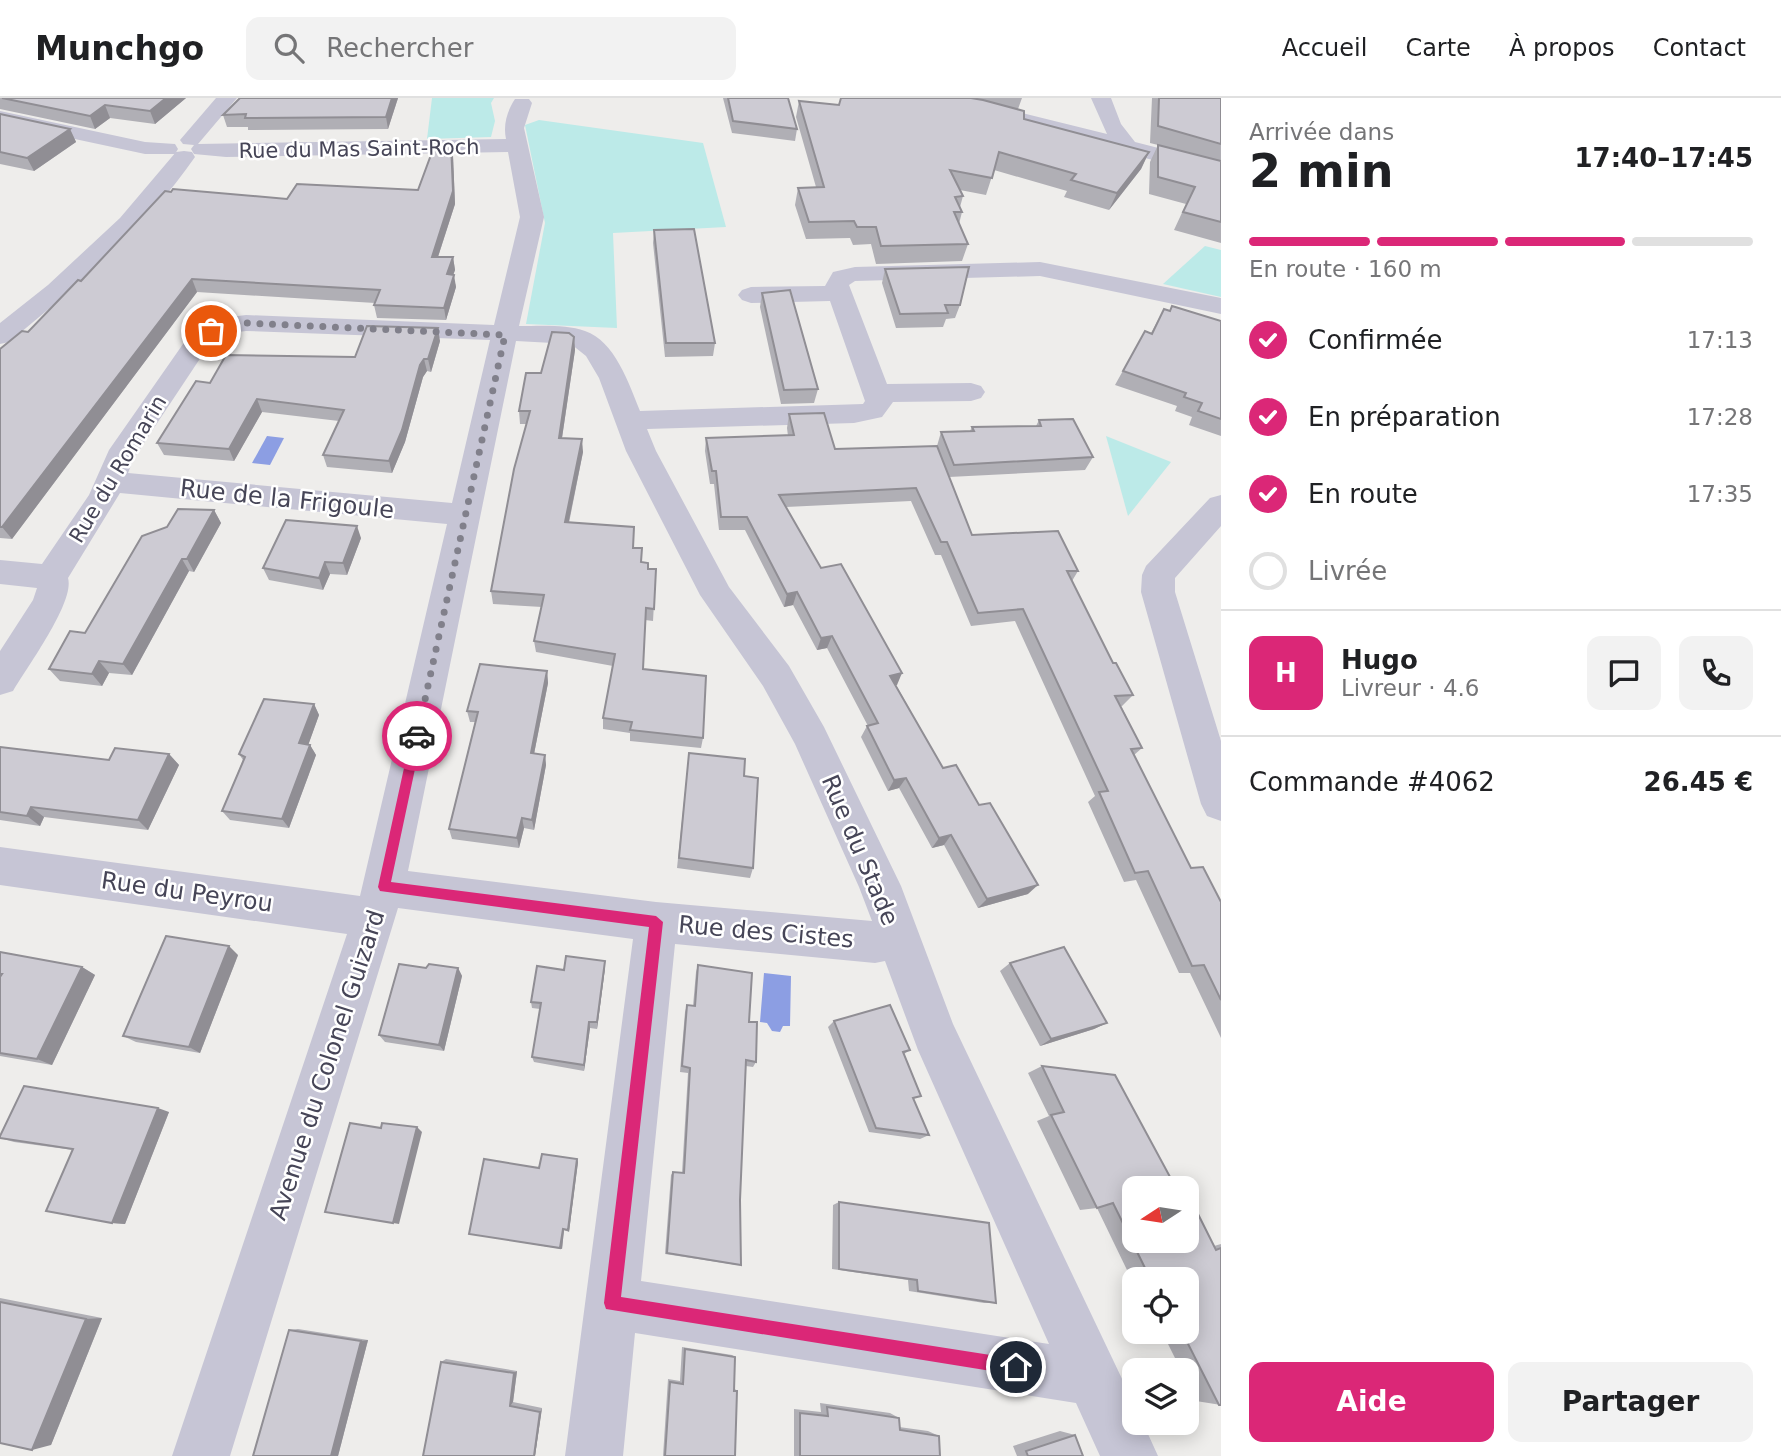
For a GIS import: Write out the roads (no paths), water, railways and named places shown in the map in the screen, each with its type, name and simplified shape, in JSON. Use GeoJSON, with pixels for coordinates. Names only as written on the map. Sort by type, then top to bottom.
{"type":"FeatureCollection","features":[{"type":"Feature","properties":{"kind":"street"},"geometry":{"type":"LineString","coordinates":[[0,336],[57,290],[128,223],[227,98]]}},
{"type":"Feature","properties":{"kind":"street"},"geometry":{"type":"LineString","coordinates":[[915,98],[978,108],[1221,171]]}},
{"type":"Feature","properties":{"kind":"street"},"geometry":{"type":"LineString","coordinates":[[516,145],[514,128],[525,100]]}},
{"type":"Feature","properties":{"kind":"street"},"geometry":{"type":"LineString","coordinates":[[1071,131],[1092,125],[1104,108]]}},
{"type":"Feature","properties":{"kind":"street"},"geometry":{"type":"LineString","coordinates":[[1104,108],[1116,135],[1127,146]]}},
{"type":"Feature","properties":{"kind":"street","name":"Rue du Mas Saint-Roch"},"geometry":{"type":"LineString","coordinates":[[0,117],[145,148],[226,151],[516,145]]}},
{"type":"Feature","properties":{"kind":"street","name":"Avenue du Colonel Guizard"},"geometry":{"type":"LineString","coordinates":[[201,1456],[379,902],[532,217],[516,145]]}},
{"type":"Feature","properties":{"kind":"street"},"geometry":{"type":"LineString","coordinates":[[628,420],[854,414],[872,411],[879,401],[837,285],[842,277],[855,274],[1040,269],[1221,306]]}},
{"type":"Feature","properties":{"kind":"street"},"geometry":{"type":"LineString","coordinates":[[751,295],[840,293]]}},
{"type":"Feature","properties":{"kind":"street","name":"Rue du Romarin"},"geometry":{"type":"LineString","coordinates":[[51,577],[103,498],[120,457],[199,340],[211,331],[227,324],[246,323],[505,335]]}},
{"type":"Feature","properties":{"kind":"street","name":"Rue du Stade"},"geometry":{"type":"LineString","coordinates":[[505,335],[579,337],[596,351],[613,378],[641,452],[717,595],[776,676],[811,738],[880,886],[934,1034],[1129,1456]]}},
{"type":"Feature","properties":{"kind":"street"},"geometry":{"type":"LineString","coordinates":[[876,393],[971,392]]}},
{"type":"Feature","properties":{"kind":"street","name":"Rue de la Frigoule"},"geometry":{"type":"LineString","coordinates":[[110,482],[465,515]]}},
{"type":"Feature","properties":{"kind":"street"},"geometry":{"type":"LineString","coordinates":[[1221,506],[1158,575],[1158,584],[1221,804]]}},
{"type":"Feature","properties":{"kind":"street"},"geometry":{"type":"LineString","coordinates":[[0,572],[51,577],[54,587],[49,603],[0,681]]}},
{"type":"Feature","properties":{"kind":"street","name":"Rue du Peyrou"},"geometry":{"type":"LineString","coordinates":[[0,866],[379,902]]}},
{"type":"Feature","properties":{"kind":"street","name":"Rue des Cistes"},"geometry":{"type":"LineString","coordinates":[[379,902],[656,922],[875,942],[898,938]]}},
{"type":"Feature","properties":{"kind":"street"},"geometry":{"type":"LineString","coordinates":[[594,1456],[656,922]]}},
{"type":"Feature","properties":{"kind":"street"},"geometry":{"type":"LineString","coordinates":[[612,1303],[1093,1378]]}},
{"type":"Feature","properties":{"kind":"water"},"geometry":{"type":"Polygon","coordinates":[[[267,436],[284,438],[270,465],[252,463],[267,436]]]}},
{"type":"Feature","properties":{"kind":"water"},"geometry":{"type":"Polygon","coordinates":[[[764,973],[791,976],[790,1026],[783,1026],[780,1032],[772,1031],[767,1023],[760,1022],[764,973]]]}}]}
